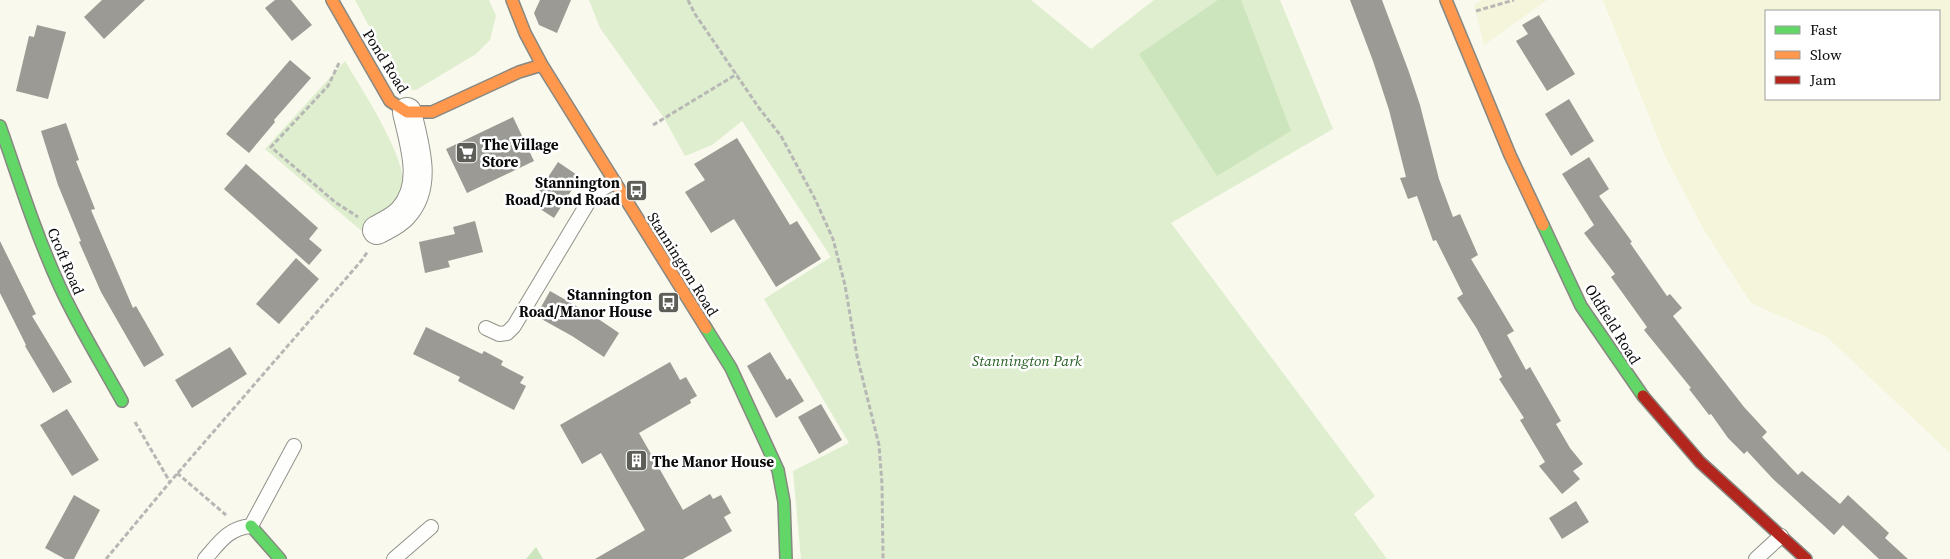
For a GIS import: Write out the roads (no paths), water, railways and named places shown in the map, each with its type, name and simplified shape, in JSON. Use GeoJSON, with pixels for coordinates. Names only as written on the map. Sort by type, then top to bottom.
{"type":"FeatureCollection","features":[{"type":"Feature","properties":{"kind":"street","name":"Pond Road"},"geometry":{"type":"LineString","coordinates":[[332,0],[390,101],[407,112],[432,112],[519,72],[542,65]]}},
{"type":"Feature","properties":{"kind":"street","name":"Stannington Road"},"geometry":{"type":"LineString","coordinates":[[512,0],[525,33],[542,65],[731,368],[778,470],[784,502],[786,559]]}},
{"type":"Feature","properties":{"kind":"street","name":"Oldfield Road"},"geometry":{"type":"LineString","coordinates":[[1446,0],[1510,155],[1581,306],[1636,388],[1700,462],[1806,559]]}},
{"type":"Feature","properties":{"kind":"street"},"geometry":{"type":"LineString","coordinates":[[377,230],[392,222],[404,212],[413,195],[418,178],[418,162],[407,112]]}},
{"type":"Feature","properties":{"kind":"street","name":"Croft Road"},"geometry":{"type":"LineString","coordinates":[[0,126],[38,236],[54,274],[70,308],[122,401]]}},
{"type":"Feature","properties":{"kind":"street"},"geometry":{"type":"LineString","coordinates":[[245,527],[280,559]]}},
{"type":"Feature","properties":{"kind":"lane"},"geometry":{"type":"LineString","coordinates":[[486,328],[499,334],[507,333],[514,326],[589,201],[600,190],[614,182]]}},
{"type":"Feature","properties":{"kind":"lane"},"geometry":{"type":"LineString","coordinates":[[205,559],[224,537],[245,527],[294,446]]}},
{"type":"Feature","properties":{"kind":"lane"},"geometry":{"type":"LineString","coordinates":[[394,559],[431,527]]}},
{"type":"Feature","properties":{"kind":"lane"},"geometry":{"type":"LineString","coordinates":[[1756,559],[1781,536]]}},
{"type":"Feature","properties":{"kind":"place","name":"The Village Store"},"geometry":{"type":"Point","coordinates":[466,153]}},
{"type":"Feature","properties":{"kind":"place","name":"Stannington Road/Pond Road"},"geometry":{"type":"Point","coordinates":[636,191]}},
{"type":"Feature","properties":{"kind":"place","name":"Stannington Road/Manor House"},"geometry":{"type":"Point","coordinates":[668,303]}},
{"type":"Feature","properties":{"kind":"place","name":"The Manor House"},"geometry":{"type":"Point","coordinates":[636,461]}},
{"type":"Feature","properties":{"kind":"park label","name":"Stannington Park"},"geometry":{"type":"Point","coordinates":[1027,360]}}]}
